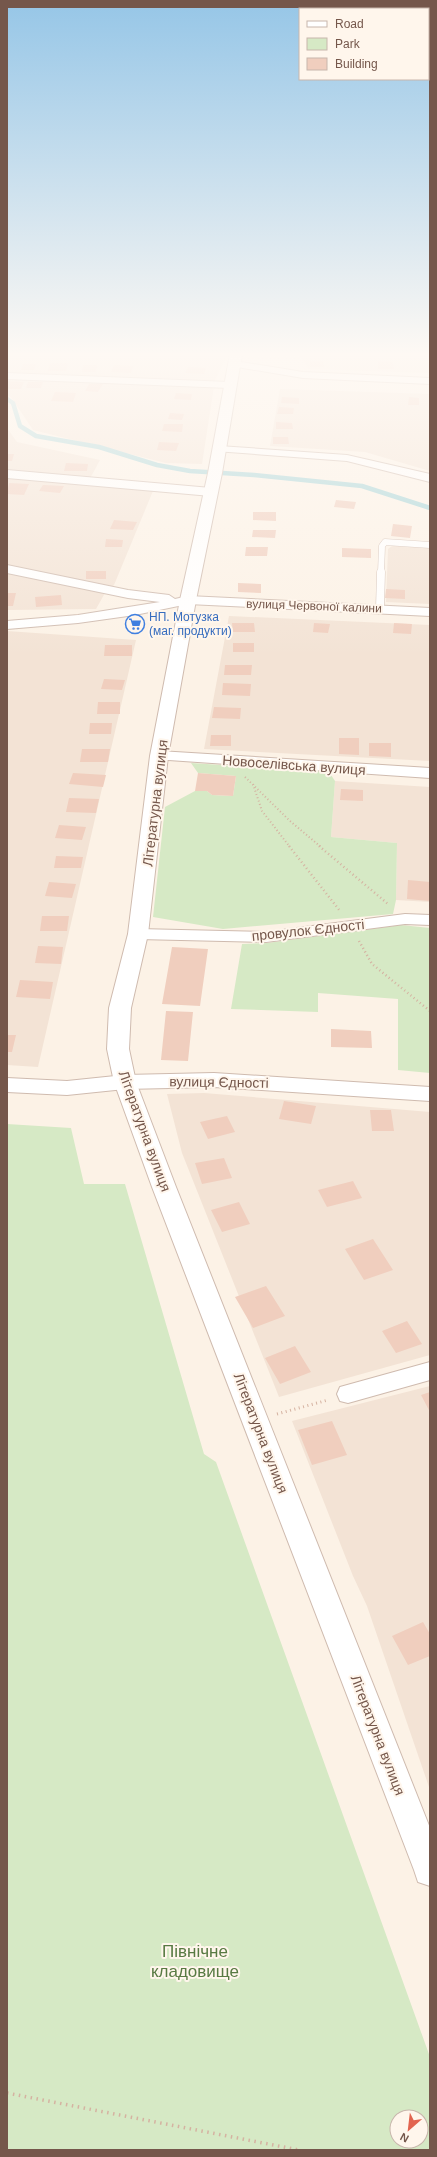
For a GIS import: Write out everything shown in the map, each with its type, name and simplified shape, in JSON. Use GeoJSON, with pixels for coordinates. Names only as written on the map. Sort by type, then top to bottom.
{"type":"FeatureCollection","features":[{"type":"Feature","properties":{"kind":"street","name":"Літературна вулиця"},"geometry":{"type":"LineString","coordinates":[[218,455],[188,600],[159,756],[153,818],[138,934],[120,1008],[118,1049],[125,1082],[164,1187],[430,1870]]}},
{"type":"Feature","properties":{"kind":"street"},"geometry":{"type":"LineString","coordinates":[[299,455],[347,458],[430,478]]}},
{"type":"Feature","properties":{"kind":"street"},"geometry":{"type":"LineString","coordinates":[[7,474],[211,492]]}},
{"type":"Feature","properties":{"kind":"street"},"geometry":{"type":"LineString","coordinates":[[7,569],[128,594],[188,600]]}},
{"type":"Feature","properties":{"kind":"street","name":"вулиця Червоної калини"},"geometry":{"type":"LineString","coordinates":[[7,625],[78,620],[135,611],[188,600],[380,608],[430,612]]}},
{"type":"Feature","properties":{"kind":"street","name":"Новоселівська вулиця"},"geometry":{"type":"LineString","coordinates":[[159,756],[430,773]]}},
{"type":"Feature","properties":{"kind":"street","name":"провулок Єдності"},"geometry":{"type":"LineString","coordinates":[[138,934],[266,937],[405,919],[430,920]]}},
{"type":"Feature","properties":{"kind":"street","name":"вулиця Єдності"},"geometry":{"type":"LineString","coordinates":[[7,1085],[67,1088],[125,1082],[214,1080],[430,1094]]}},
{"type":"Feature","properties":{"kind":"street"},"geometry":{"type":"LineString","coordinates":[[348,1394],[430,1371]]}},
{"type":"Feature","properties":{"kind":"lane"},"geometry":{"type":"LineString","coordinates":[[380,608],[382,546],[385,542],[430,545]]}},
{"type":"Feature","properties":{"kind":"path"},"geometry":{"type":"LineString","coordinates":[[227,760],[290,820],[405,919]]}},
{"type":"Feature","properties":{"kind":"path"},"geometry":{"type":"LineString","coordinates":[[253,784],[262,811],[352,926],[372,964],[410,993],[430,1011]]}},
{"type":"Feature","properties":{"kind":"path"},"geometry":{"type":"LineString","coordinates":[[256,1420],[348,1394]]}},
{"type":"Feature","properties":{"kind":"path"},"geometry":{"type":"LineString","coordinates":[[7,2093],[299,2150]]}},
{"type":"Feature","properties":{"kind":"shaded area"},"geometry":{"type":"Polygon","coordinates":[[[7,455],[75,455],[100,460],[87,484],[153,491],[114,585],[105,593],[96,609],[7,610],[7,455]]]}},
{"type":"Feature","properties":{"kind":"shaded area"},"geometry":{"type":"Polygon","coordinates":[[[132,455],[203,455],[202,464],[166,463],[132,455]]]}},
{"type":"Feature","properties":{"kind":"shaded area"},"geometry":{"type":"Polygon","coordinates":[[[374,455],[430,455],[430,471],[374,455]]]}},
{"type":"Feature","properties":{"kind":"shaded area"},"geometry":{"type":"Polygon","coordinates":[[[392,546],[430,547],[430,604],[386,602],[388,549],[392,546]]]}},
{"type":"Feature","properties":{"kind":"shaded area"},"geometry":{"type":"Polygon","coordinates":[[[229,616],[430,625],[430,761],[204,749],[229,616]]]}},
{"type":"Feature","properties":{"kind":"shaded area"},"geometry":{"type":"Polygon","coordinates":[[[7,631],[136,640],[38,1067],[7,1065],[7,631]]]}},
{"type":"Feature","properties":{"kind":"shaded area"},"geometry":{"type":"Polygon","coordinates":[[[335,781],[430,787],[430,902],[396,900],[397,843],[331,837],[335,781]]]}},
{"type":"Feature","properties":{"kind":"shaded area"},"geometry":{"type":"Polygon","coordinates":[[[204,1093],[430,1112],[430,1355],[279,1397],[182,1153],[167,1094],[204,1093]]]}},
{"type":"Feature","properties":{"kind":"shaded area"},"geometry":{"type":"Polygon","coordinates":[[[430,1386],[430,1790],[367,1606],[353,1576],[292,1421],[430,1386]]]}},
{"type":"Feature","properties":{"kind":"green space"},"geometry":{"type":"Polygon","coordinates":[[[191,763],[329,772],[335,781],[331,837],[397,843],[396,900],[393,914],[223,929],[153,917],[165,807],[195,791],[207,791],[212,795],[233,796],[236,776],[198,773],[191,763]]]}},
{"type":"Feature","properties":{"kind":"green space"},"geometry":{"type":"Polygon","coordinates":[[[401,925],[430,928],[430,1073],[398,1070],[398,999],[318,993],[318,1012],[231,1009],[242,944],[267,943],[401,925]]]}},
{"type":"Feature","properties":{"kind":"green space","name":"Північне кладовище"},"geometry":{"type":"Polygon","coordinates":[[[7,1124],[71,1128],[84,1184],[125,1184],[204,1454],[216,1462],[430,2057],[430,2150],[7,2150],[7,1124]]]}},
{"type":"Feature","properties":{"kind":"building"},"geometry":{"type":"Polygon","coordinates":[[[7,455],[14,455],[12,461],[7,461],[7,455]]]}},
{"type":"Feature","properties":{"kind":"building"},"geometry":{"type":"Polygon","coordinates":[[[66,463],[88,464],[87,471],[64,471],[66,463]]]}},
{"type":"Feature","properties":{"kind":"building"},"geometry":{"type":"Polygon","coordinates":[[[9,483],[29,484],[24,495],[7,494],[9,483]]]}},
{"type":"Feature","properties":{"kind":"building"},"geometry":{"type":"Polygon","coordinates":[[[43,485],[64,486],[60,493],[39,491],[43,485]]]}},
{"type":"Feature","properties":{"kind":"building"},"geometry":{"type":"Polygon","coordinates":[[[336,500],[356,502],[354,509],[334,507],[336,500]]]}},
{"type":"Feature","properties":{"kind":"building"},"geometry":{"type":"Polygon","coordinates":[[[253,512],[276,512],[276,521],[253,520],[253,512]]]}},
{"type":"Feature","properties":{"kind":"building"},"geometry":{"type":"Polygon","coordinates":[[[114,520],[137,522],[133,530],[110,529],[114,520]]]}},
{"type":"Feature","properties":{"kind":"building"},"geometry":{"type":"Polygon","coordinates":[[[393,524],[412,526],[410,538],[391,536],[393,524]]]}},
{"type":"Feature","properties":{"kind":"building"},"geometry":{"type":"Polygon","coordinates":[[[253,530],[276,530],[275,538],[252,537],[253,530]]]}},
{"type":"Feature","properties":{"kind":"building"},"geometry":{"type":"Polygon","coordinates":[[[106,539],[123,540],[122,547],[105,547],[106,539]]]}},
{"type":"Feature","properties":{"kind":"building"},"geometry":{"type":"Polygon","coordinates":[[[246,547],[268,547],[267,556],[245,556],[246,547]]]}},
{"type":"Feature","properties":{"kind":"building"},"geometry":{"type":"Polygon","coordinates":[[[342,548],[371,549],[371,558],[342,557],[342,548]]]}},
{"type":"Feature","properties":{"kind":"building"},"geometry":{"type":"Polygon","coordinates":[[[86,571],[106,571],[106,579],[86,579],[86,571]]]}},
{"type":"Feature","properties":{"kind":"building"},"geometry":{"type":"Polygon","coordinates":[[[238,583],[261,584],[261,593],[238,592],[238,583]]]}},
{"type":"Feature","properties":{"kind":"building"},"geometry":{"type":"Polygon","coordinates":[[[386,589],[405,590],[405,599],[385,598],[386,589]]]}},
{"type":"Feature","properties":{"kind":"building"},"geometry":{"type":"Polygon","coordinates":[[[7,593],[16,593],[13,606],[7,606],[7,593]]]}},
{"type":"Feature","properties":{"kind":"building"},"geometry":{"type":"Polygon","coordinates":[[[61,595],[62,605],[36,607],[35,597],[61,595]]]}},
{"type":"Feature","properties":{"kind":"building"},"geometry":{"type":"Polygon","coordinates":[[[232,623],[254,623],[255,632],[233,632],[232,623]]]}},
{"type":"Feature","properties":{"kind":"building"},"geometry":{"type":"Polygon","coordinates":[[[314,623],[330,624],[328,633],[313,632],[314,623]]]}},
{"type":"Feature","properties":{"kind":"building"},"geometry":{"type":"Polygon","coordinates":[[[394,623],[412,624],[411,634],[393,633],[394,623]]]}},
{"type":"Feature","properties":{"kind":"building"},"geometry":{"type":"Polygon","coordinates":[[[233,643],[254,643],[254,652],[233,652],[233,643]]]}},
{"type":"Feature","properties":{"kind":"building"},"geometry":{"type":"Polygon","coordinates":[[[105,645],[132,645],[132,656],[104,656],[105,645]]]}},
{"type":"Feature","properties":{"kind":"building"},"geometry":{"type":"Polygon","coordinates":[[[225,665],[252,665],[251,675],[224,675],[225,665]]]}},
{"type":"Feature","properties":{"kind":"building"},"geometry":{"type":"Polygon","coordinates":[[[104,679],[125,680],[122,690],[101,689],[104,679]]]}},
{"type":"Feature","properties":{"kind":"building"},"geometry":{"type":"Polygon","coordinates":[[[223,683],[251,684],[250,696],[222,695],[223,683]]]}},
{"type":"Feature","properties":{"kind":"building"},"geometry":{"type":"Polygon","coordinates":[[[98,702],[120,702],[120,714],[97,714],[98,702]]]}},
{"type":"Feature","properties":{"kind":"building"},"geometry":{"type":"Polygon","coordinates":[[[214,707],[241,708],[240,719],[212,718],[214,707]]]}},
{"type":"Feature","properties":{"kind":"building"},"geometry":{"type":"Polygon","coordinates":[[[90,723],[112,723],[111,734],[89,734],[90,723]]]}},
{"type":"Feature","properties":{"kind":"building"},"geometry":{"type":"Polygon","coordinates":[[[211,735],[231,735],[231,746],[210,746],[211,735]]]}},
{"type":"Feature","properties":{"kind":"building"},"geometry":{"type":"Polygon","coordinates":[[[339,738],[359,738],[359,755],[339,754],[339,738]]]}},
{"type":"Feature","properties":{"kind":"building"},"geometry":{"type":"Polygon","coordinates":[[[369,743],[391,743],[391,757],[369,756],[369,743]]]}},
{"type":"Feature","properties":{"kind":"building"},"geometry":{"type":"Polygon","coordinates":[[[82,749],[110,749],[108,762],[80,762],[82,749]]]}},
{"type":"Feature","properties":{"kind":"building"},"geometry":{"type":"Polygon","coordinates":[[[73,773],[106,775],[103,787],[69,784],[73,773]]]}},
{"type":"Feature","properties":{"kind":"building"},"geometry":{"type":"Polygon","coordinates":[[[198,773],[236,776],[233,796],[212,795],[207,791],[195,791],[198,773]]]}},
{"type":"Feature","properties":{"kind":"building"},"geometry":{"type":"Polygon","coordinates":[[[341,789],[363,790],[363,801],[340,800],[341,789]]]}},
{"type":"Feature","properties":{"kind":"building"},"geometry":{"type":"Polygon","coordinates":[[[69,798],[99,799],[96,813],[66,812],[69,798]]]}},
{"type":"Feature","properties":{"kind":"building"},"geometry":{"type":"Polygon","coordinates":[[[59,825],[86,827],[82,840],[55,838],[59,825]]]}},
{"type":"Feature","properties":{"kind":"building"},"geometry":{"type":"Polygon","coordinates":[[[56,856],[83,857],[81,868],[54,868],[56,856]]]}},
{"type":"Feature","properties":{"kind":"building"},"geometry":{"type":"Polygon","coordinates":[[[408,880],[430,882],[430,901],[407,899],[408,880]]]}},
{"type":"Feature","properties":{"kind":"building"},"geometry":{"type":"Polygon","coordinates":[[[49,882],[76,884],[72,898],[45,896],[49,882]]]}},
{"type":"Feature","properties":{"kind":"building"},"geometry":{"type":"Polygon","coordinates":[[[42,916],[69,916],[67,931],[40,931],[42,916]]]}},
{"type":"Feature","properties":{"kind":"building"},"geometry":{"type":"Polygon","coordinates":[[[38,946],[63,947],[61,964],[35,963],[38,946]]]}},
{"type":"Feature","properties":{"kind":"building"},"geometry":{"type":"Polygon","coordinates":[[[172,947],[208,949],[200,1006],[162,1004],[172,947]]]}},
{"type":"Feature","properties":{"kind":"building"},"geometry":{"type":"Polygon","coordinates":[[[20,980],[53,982],[50,999],[16,997],[20,980]]]}},
{"type":"Feature","properties":{"kind":"building"},"geometry":{"type":"Polygon","coordinates":[[[166,1011],[193,1012],[188,1061],[161,1060],[166,1011]]]}},
{"type":"Feature","properties":{"kind":"building"},"geometry":{"type":"Polygon","coordinates":[[[331,1029],[371,1031],[372,1048],[331,1047],[331,1029]]]}},
{"type":"Feature","properties":{"kind":"building"},"geometry":{"type":"Polygon","coordinates":[[[7,1035],[16,1035],[12,1052],[7,1052],[7,1035]]]}},
{"type":"Feature","properties":{"kind":"building"},"geometry":{"type":"Polygon","coordinates":[[[284,1101],[316,1106],[311,1124],[279,1119],[284,1101]]]}},
{"type":"Feature","properties":{"kind":"building"},"geometry":{"type":"Polygon","coordinates":[[[370,1110],[391,1110],[394,1131],[372,1131],[370,1110]]]}},
{"type":"Feature","properties":{"kind":"building"},"geometry":{"type":"Polygon","coordinates":[[[227,1116],[235,1132],[208,1139],[200,1122],[227,1116]]]}},
{"type":"Feature","properties":{"kind":"building"},"geometry":{"type":"Polygon","coordinates":[[[224,1158],[232,1178],[202,1184],[195,1163],[224,1158]]]}},
{"type":"Feature","properties":{"kind":"building"},"geometry":{"type":"Polygon","coordinates":[[[353,1181],[362,1198],[327,1207],[318,1190],[353,1181]]]}},
{"type":"Feature","properties":{"kind":"building"},"geometry":{"type":"Polygon","coordinates":[[[239,1202],[250,1224],[222,1232],[211,1210],[239,1202]]]}},
{"type":"Feature","properties":{"kind":"building"},"geometry":{"type":"Polygon","coordinates":[[[373,1239],[393,1270],[364,1280],[345,1249],[373,1239]]]}},
{"type":"Feature","properties":{"kind":"building"},"geometry":{"type":"Polygon","coordinates":[[[266,1286],[285,1316],[253,1328],[235,1297],[266,1286]]]}},
{"type":"Feature","properties":{"kind":"building"},"geometry":{"type":"Polygon","coordinates":[[[407,1321],[422,1344],[396,1353],[382,1331],[407,1321]]]}},
{"type":"Feature","properties":{"kind":"building"},"geometry":{"type":"Polygon","coordinates":[[[295,1346],[311,1372],[280,1384],[265,1358],[295,1346]]]}},
{"type":"Feature","properties":{"kind":"building"},"geometry":{"type":"Polygon","coordinates":[[[430,1392],[430,1412],[421,1395],[430,1392]]]}},
{"type":"Feature","properties":{"kind":"building"},"geometry":{"type":"Polygon","coordinates":[[[332,1421],[347,1455],[312,1465],[298,1430],[332,1421]]]}},
{"type":"Feature","properties":{"kind":"building"},"geometry":{"type":"Polygon","coordinates":[[[423,1622],[430,1634],[430,1656],[408,1665],[392,1636],[423,1622]]]}},
{"type":"Feature","properties":{"kind":"waterway"},"geometry":{"type":"LineString","coordinates":[[124,455],[157,465],[190,471],[254,475],[362,486],[430,508]]}},
{"type":"Feature","properties":{"kind":"place","name":"НП. Мотузка (маг. продукти)"},"geometry":{"type":"Point","coordinates":[135,624]}}]}
